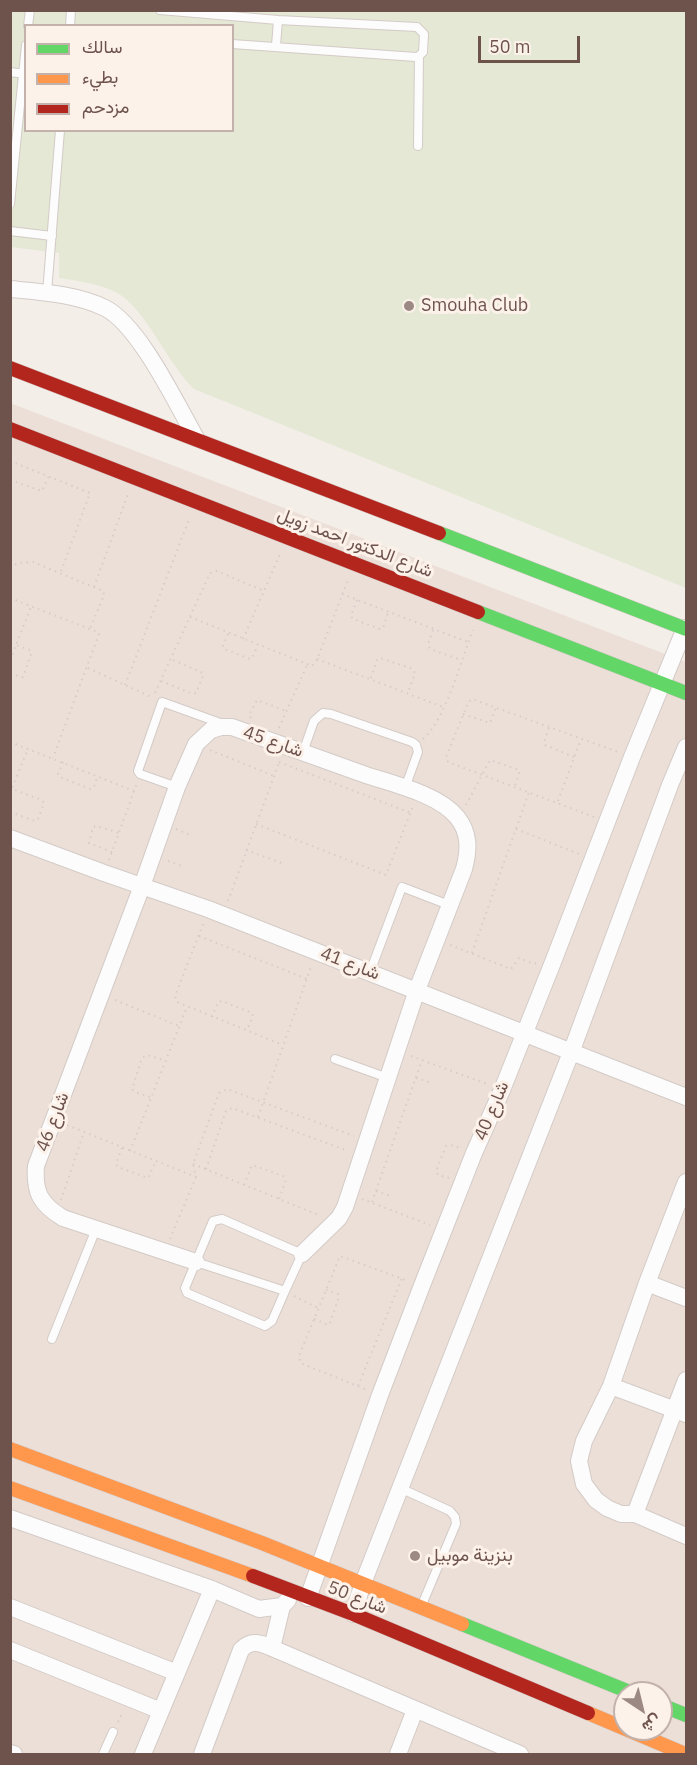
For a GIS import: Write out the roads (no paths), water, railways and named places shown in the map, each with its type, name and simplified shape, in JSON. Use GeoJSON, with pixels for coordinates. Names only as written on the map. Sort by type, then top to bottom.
{"type":"FeatureCollection","features":[{"type":"Feature","properties":{"kind":"street"},"geometry":{"type":"LineString","coordinates":[[10,289],[88,301],[122,320],[138,338],[196,438]]}},
{"type":"Feature","properties":{"kind":"street"},"geometry":{"type":"LineString","coordinates":[[10,368],[686,628]]}},
{"type":"Feature","properties":{"kind":"street","name":"شارع الدكتور احمد زويل"},"geometry":{"type":"LineString","coordinates":[[10,429],[687,693]]}},
{"type":"Feature","properties":{"kind":"street","name":"شارع 40"},"geometry":{"type":"LineString","coordinates":[[301,1596],[319,1567],[380,1395],[462,1182],[502,1090],[632,757],[686,628]]}},
{"type":"Feature","properties":{"kind":"street","name":"شارع 45"},"geometry":{"type":"LineString","coordinates":[[177,787],[196,744],[203,736],[211,730],[232,727],[279,750],[303,752],[412,791],[450,809],[465,829],[468,854],[449,905]]}},
{"type":"Feature","properties":{"kind":"street"},"geometry":{"type":"LineString","coordinates":[[353,1614],[363,1583],[572,1050],[666,796],[687,747]]}},
{"type":"Feature","properties":{"kind":"street"},"geometry":{"type":"LineString","coordinates":[[142,886],[177,787]]}},
{"type":"Feature","properties":{"kind":"street","name":"شارع 41"},"geometry":{"type":"LineString","coordinates":[[10,838],[215,912],[687,1097]]}},
{"type":"Feature","properties":{"kind":"street","name":"شارع 46"},"geometry":{"type":"LineString","coordinates":[[142,886],[36,1166],[35,1182],[39,1197],[49,1210],[56,1214],[196,1262]]}},
{"type":"Feature","properties":{"kind":"street"},"geometry":{"type":"LineString","coordinates":[[302,1254],[335,1221],[345,1207],[417,990],[449,905]]}},
{"type":"Feature","properties":{"kind":"street"},"geometry":{"type":"LineString","coordinates":[[687,1182],[647,1282],[610,1386],[584,1441],[579,1461],[584,1484],[596,1500],[607,1508],[621,1514],[635,1514],[687,1536]]}},
{"type":"Feature","properties":{"kind":"street"},"geometry":{"type":"LineString","coordinates":[[647,1282],[687,1298]]}},
{"type":"Feature","properties":{"kind":"street"},"geometry":{"type":"LineString","coordinates":[[635,1514],[680,1411],[687,1380]]}},
{"type":"Feature","properties":{"kind":"street"},"geometry":{"type":"LineString","coordinates":[[610,1386],[680,1411]]}},
{"type":"Feature","properties":{"kind":"street","name":"شارع 50"},"geometry":{"type":"LineString","coordinates":[[10,1449],[262,1543],[613,1685]]}},
{"type":"Feature","properties":{"kind":"street","name":"شارع 50"},"geometry":{"type":"LineString","coordinates":[[10,1488],[176,1547],[353,1614],[685,1755]]}},
{"type":"Feature","properties":{"kind":"street"},"geometry":{"type":"LineString","coordinates":[[10,1518],[212,1589],[259,1609],[282,1606],[301,1596]]}},
{"type":"Feature","properties":{"kind":"street"},"geometry":{"type":"LineString","coordinates":[[143,1755],[212,1589]]}},
{"type":"Feature","properties":{"kind":"street"},"geometry":{"type":"LineString","coordinates":[[10,1606],[177,1672]]}},
{"type":"Feature","properties":{"kind":"street"},"geometry":{"type":"LineString","coordinates":[[272,1648],[282,1606]]}},
{"type":"Feature","properties":{"kind":"street"},"geometry":{"type":"LineString","coordinates":[[202,1755],[242,1650],[245,1646],[254,1643],[272,1648],[518,1754]]}},
{"type":"Feature","properties":{"kind":"street"},"geometry":{"type":"LineString","coordinates":[[10,1650],[161,1711]]}},
{"type":"Feature","properties":{"kind":"street"},"geometry":{"type":"LineString","coordinates":[[398,1755],[415,1710]]}},
{"type":"Feature","properties":{"kind":"lane"},"geometry":{"type":"LineString","coordinates":[[160,10],[278,20],[417,27],[424,34],[423,52],[419,56],[418,146]]}},
{"type":"Feature","properties":{"kind":"lane"},"geometry":{"type":"LineString","coordinates":[[276,46],[278,20]]}},
{"type":"Feature","properties":{"kind":"lane"},"geometry":{"type":"LineString","coordinates":[[234,44],[419,56]]}},
{"type":"Feature","properties":{"kind":"lane"},"geometry":{"type":"LineString","coordinates":[[10,72],[24,74],[10,204]]}},
{"type":"Feature","properties":{"kind":"lane"},"geometry":{"type":"LineString","coordinates":[[47,293],[60,132]]}},
{"type":"Feature","properties":{"kind":"lane"},"geometry":{"type":"LineString","coordinates":[[10,231],[52,236]]}},
{"type":"Feature","properties":{"kind":"lane"},"geometry":{"type":"LineString","coordinates":[[177,787],[140,774],[138,770],[162,702],[232,727]]}},
{"type":"Feature","properties":{"kind":"lane"},"geometry":{"type":"LineString","coordinates":[[303,752],[316,717],[327,713],[416,745],[418,752],[412,791]]}},
{"type":"Feature","properties":{"kind":"lane"},"geometry":{"type":"LineString","coordinates":[[370,972],[402,887],[449,905]]}},
{"type":"Feature","properties":{"kind":"lane"},"geometry":{"type":"LineString","coordinates":[[335,1059],[388,1078]]}},
{"type":"Feature","properties":{"kind":"lane"},"geometry":{"type":"LineString","coordinates":[[219,1219],[302,1254],[271,1322],[263,1326],[187,1293],[185,1288],[213,1221],[219,1219]]}},
{"type":"Feature","properties":{"kind":"lane"},"geometry":{"type":"LineString","coordinates":[[52,1339],[96,1229]]}},
{"type":"Feature","properties":{"kind":"lane"},"geometry":{"type":"LineString","coordinates":[[196,1262],[285,1291]]}},
{"type":"Feature","properties":{"kind":"lane"},"geometry":{"type":"LineString","coordinates":[[400,1488],[450,1511],[455,1516],[456,1524],[421,1607]]}},
{"type":"Feature","properties":{"kind":"lane"},"geometry":{"type":"LineString","coordinates":[[103,1755],[113,1732]]}},
{"type":"Feature","properties":{"kind":"place","name":"Smouha Club"},"geometry":{"type":"Point","coordinates":[409,306]}},
{"type":"Feature","properties":{"kind":"place","name":"بنزينة موبيل"},"geometry":{"type":"Point","coordinates":[415,1556]}}]}
